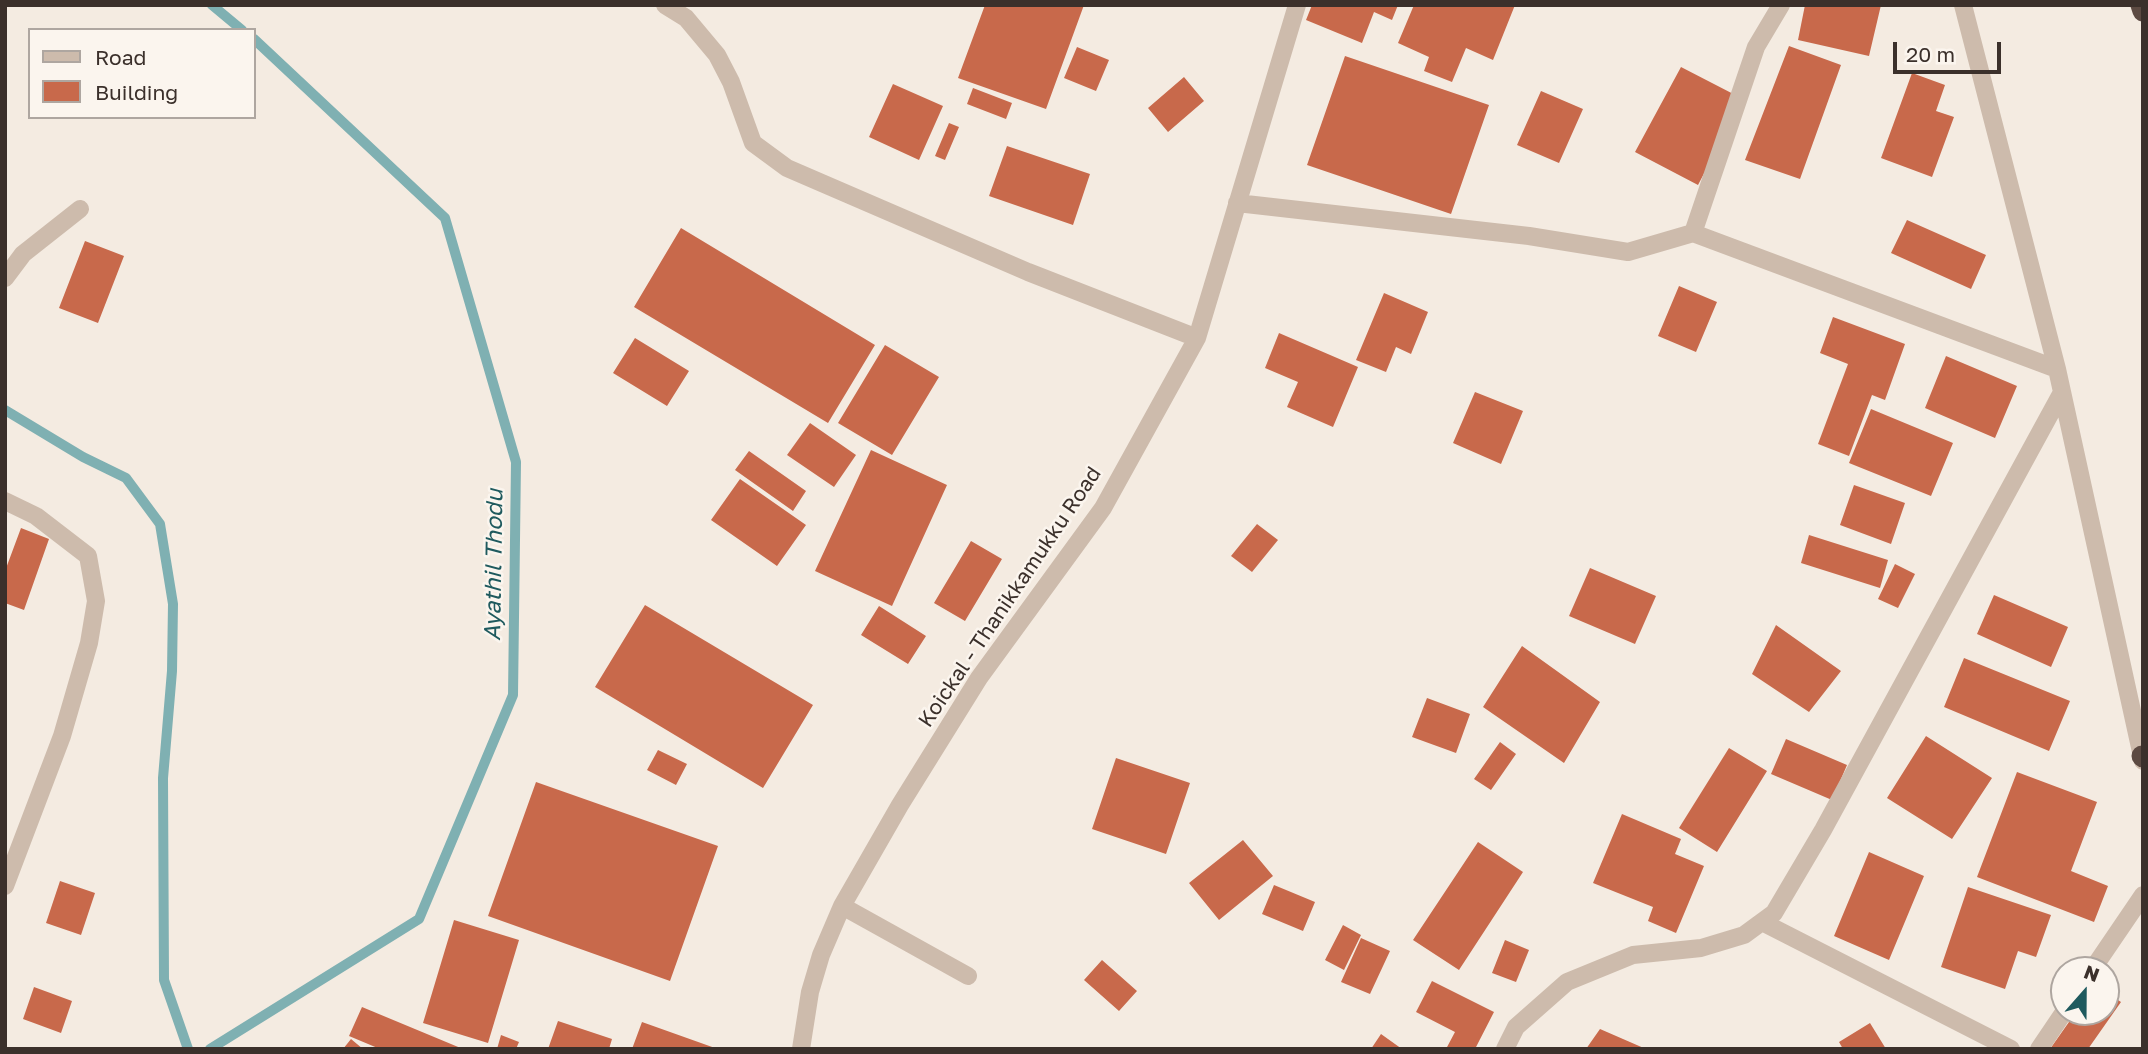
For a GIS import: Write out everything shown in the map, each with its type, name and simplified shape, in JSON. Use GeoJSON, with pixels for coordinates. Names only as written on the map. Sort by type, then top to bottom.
{"type":"FeatureCollection","features":[{"type":"Feature","properties":{"kind":"highway"},"geometry":{"type":"LineString","coordinates":[[2141,5],[2143,11]]}},
{"type":"Feature","properties":{"kind":"street"},"geometry":{"type":"LineString","coordinates":[[665,5],[686,18],[717,55],[731,82],[752,143],[787,167],[1028,272],[1197,338]]}},
{"type":"Feature","properties":{"kind":"street","name":"Koickal - Thanikkamukku Road"},"geometry":{"type":"LineString","coordinates":[[801,1049],[810,992],[821,955],[842,906],[900,805],[979,678],[1103,508],[1197,338],[1297,5]]}},
{"type":"Feature","properties":{"kind":"street"},"geometry":{"type":"LineString","coordinates":[[1693,233],[1756,47],[1781,5]]}},
{"type":"Feature","properties":{"kind":"street"},"geometry":{"type":"LineString","coordinates":[[1963,5],[2057,369],[2142,758]]}},
{"type":"Feature","properties":{"kind":"street"},"geometry":{"type":"LineString","coordinates":[[1237,203],[1529,236],[1628,252],[1693,233],[2057,369]]}},
{"type":"Feature","properties":{"kind":"street"},"geometry":{"type":"LineString","coordinates":[[5,278],[23,254],[80,209]]}},
{"type":"Feature","properties":{"kind":"street"},"geometry":{"type":"LineString","coordinates":[[1505,1049],[1516,1027],[1567,982],[1633,955],[1700,948],[1744,935],[1774,913],[1824,830],[2061,394]]}},
{"type":"Feature","properties":{"kind":"street"},"geometry":{"type":"LineString","coordinates":[[5,501],[36,516],[88,556],[96,601],[89,643],[62,736],[5,886]]}},
{"type":"Feature","properties":{"kind":"street"},"geometry":{"type":"LineString","coordinates":[[2102,956],[2143,895]]}},
{"type":"Feature","properties":{"kind":"street"},"geometry":{"type":"LineString","coordinates":[[842,906],[968,976]]}},
{"type":"Feature","properties":{"kind":"street"},"geometry":{"type":"LineString","coordinates":[[1762,922],[2011,1049]]}},
{"type":"Feature","properties":{"kind":"street"},"geometry":{"type":"LineString","coordinates":[[2039,1049],[2055,1026]]}},
{"type":"Feature","properties":{"kind":"building"},"geometry":{"type":"Polygon","coordinates":[[[985,5],[1084,5],[1046,109],[958,78],[985,5]]]}},
{"type":"Feature","properties":{"kind":"building"},"geometry":{"type":"Polygon","coordinates":[[[1312,5],[1398,5],[1392,20],[1374,12],[1362,43],[1306,20],[1312,5]]]}},
{"type":"Feature","properties":{"kind":"building"},"geometry":{"type":"Polygon","coordinates":[[[1414,5],[1515,5],[1493,60],[1466,48],[1452,82],[1424,71],[1429,57],[1398,43],[1414,5]]]}},
{"type":"Feature","properties":{"kind":"building"},"geometry":{"type":"Polygon","coordinates":[[[1805,5],[1881,5],[1869,56],[1798,40],[1805,5]]]}},
{"type":"Feature","properties":{"kind":"building"},"geometry":{"type":"Polygon","coordinates":[[[1789,46],[1841,65],[1800,179],[1745,160],[1789,46]]]}},
{"type":"Feature","properties":{"kind":"building"},"geometry":{"type":"Polygon","coordinates":[[[1077,47],[1109,60],[1096,91],[1064,78],[1077,47]]]}},
{"type":"Feature","properties":{"kind":"building"},"geometry":{"type":"Polygon","coordinates":[[[1345,56],[1489,105],[1451,214],[1307,165],[1345,56]]]}},
{"type":"Feature","properties":{"kind":"building"},"geometry":{"type":"Polygon","coordinates":[[[1681,67],[1743,99],[1698,185],[1635,152],[1681,67]]]}},
{"type":"Feature","properties":{"kind":"building"},"geometry":{"type":"Polygon","coordinates":[[[1912,73],[1945,85],[1936,111],[1954,117],[1932,177],[1881,158],[1912,73]]]}},
{"type":"Feature","properties":{"kind":"building"},"geometry":{"type":"Polygon","coordinates":[[[1184,77],[1204,101],[1168,132],[1148,108],[1184,77]]]}},
{"type":"Feature","properties":{"kind":"building"},"geometry":{"type":"Polygon","coordinates":[[[893,84],[943,106],[919,160],[869,137],[893,84]]]}},
{"type":"Feature","properties":{"kind":"building"},"geometry":{"type":"Polygon","coordinates":[[[973,88],[1012,103],[1006,119],[967,104],[973,88]]]}},
{"type":"Feature","properties":{"kind":"building"},"geometry":{"type":"Polygon","coordinates":[[[1541,91],[1583,109],[1559,163],[1517,145],[1541,91]]]}},
{"type":"Feature","properties":{"kind":"building"},"geometry":{"type":"Polygon","coordinates":[[[949,123],[959,127],[945,160],[935,156],[949,123]]]}},
{"type":"Feature","properties":{"kind":"building"},"geometry":{"type":"Polygon","coordinates":[[[1007,146],[1090,174],[1073,225],[989,196],[1007,146]]]}},
{"type":"Feature","properties":{"kind":"building"},"geometry":{"type":"Polygon","coordinates":[[[1907,220],[1986,255],[1971,289],[1891,253],[1907,220]]]}},
{"type":"Feature","properties":{"kind":"building"},"geometry":{"type":"Polygon","coordinates":[[[681,228],[875,345],[828,423],[634,307],[681,228]]]}},
{"type":"Feature","properties":{"kind":"building"},"geometry":{"type":"Polygon","coordinates":[[[85,241],[124,256],[98,323],[59,308],[85,241]]]}},
{"type":"Feature","properties":{"kind":"building"},"geometry":{"type":"Polygon","coordinates":[[[1679,286],[1717,302],[1696,352],[1658,336],[1679,286]]]}},
{"type":"Feature","properties":{"kind":"building"},"geometry":{"type":"Polygon","coordinates":[[[1384,293],[1428,312],[1411,354],[1396,347],[1386,372],[1356,360],[1384,293]]]}},
{"type":"Feature","properties":{"kind":"building"},"geometry":{"type":"Polygon","coordinates":[[[1833,317],[1905,344],[1885,400],[1872,395],[1849,456],[1818,444],[1848,364],[1820,353],[1833,317]]]}},
{"type":"Feature","properties":{"kind":"building"},"geometry":{"type":"Polygon","coordinates":[[[1279,333],[1358,367],[1333,427],[1287,407],[1298,382],[1265,368],[1279,333]]]}},
{"type":"Feature","properties":{"kind":"building"},"geometry":{"type":"Polygon","coordinates":[[[635,338],[689,371],[667,406],[613,373],[635,338]]]}},
{"type":"Feature","properties":{"kind":"building"},"geometry":{"type":"Polygon","coordinates":[[[885,345],[939,377],[892,455],[838,423],[885,345]]]}},
{"type":"Feature","properties":{"kind":"building"},"geometry":{"type":"Polygon","coordinates":[[[1946,356],[2017,386],[1995,438],[1925,408],[1946,356]]]}},
{"type":"Feature","properties":{"kind":"building"},"geometry":{"type":"Polygon","coordinates":[[[1475,392],[1523,411],[1501,464],[1453,443],[1475,392]]]}},
{"type":"Feature","properties":{"kind":"building"},"geometry":{"type":"Polygon","coordinates":[[[1871,409],[1953,443],[1931,496],[1849,463],[1871,409]]]}},
{"type":"Feature","properties":{"kind":"building"},"geometry":{"type":"Polygon","coordinates":[[[810,423],[856,455],[834,487],[787,455],[810,423]]]}},
{"type":"Feature","properties":{"kind":"building"},"geometry":{"type":"Polygon","coordinates":[[[871,450],[947,485],[892,606],[815,571],[871,450]]]}},
{"type":"Feature","properties":{"kind":"building"},"geometry":{"type":"Polygon","coordinates":[[[749,451],[806,491],[793,511],[735,470],[749,451]]]}},
{"type":"Feature","properties":{"kind":"building"},"geometry":{"type":"Polygon","coordinates":[[[740,479],[806,525],[777,566],[711,520],[740,479]]]}},
{"type":"Feature","properties":{"kind":"building"},"geometry":{"type":"Polygon","coordinates":[[[1854,485],[1905,503],[1891,544],[1840,525],[1854,485]]]}},
{"type":"Feature","properties":{"kind":"building"},"geometry":{"type":"Polygon","coordinates":[[[1257,524],[1278,540],[1252,572],[1231,556],[1257,524]]]}},
{"type":"Feature","properties":{"kind":"building"},"geometry":{"type":"Polygon","coordinates":[[[21,528],[49,539],[24,610],[5,603],[5,571],[21,528]]]}},
{"type":"Feature","properties":{"kind":"building"},"geometry":{"type":"Polygon","coordinates":[[[1809,535],[1888,560],[1880,588],[1801,563],[1809,535]]]}},
{"type":"Feature","properties":{"kind":"building"},"geometry":{"type":"Polygon","coordinates":[[[971,541],[1002,559],[965,621],[934,603],[971,541]]]}},
{"type":"Feature","properties":{"kind":"building"},"geometry":{"type":"Polygon","coordinates":[[[1895,564],[1915,574],[1898,608],[1878,599],[1895,564]]]}},
{"type":"Feature","properties":{"kind":"building"},"geometry":{"type":"Polygon","coordinates":[[[1590,568],[1656,596],[1635,644],[1569,616],[1590,568]]]}},
{"type":"Feature","properties":{"kind":"building"},"geometry":{"type":"Polygon","coordinates":[[[1994,595],[2068,627],[2051,667],[1977,634],[1994,595]]]}},
{"type":"Feature","properties":{"kind":"building"},"geometry":{"type":"Polygon","coordinates":[[[645,605],[813,705],[763,788],[595,687],[645,605]]]}},
{"type":"Feature","properties":{"kind":"building"},"geometry":{"type":"Polygon","coordinates":[[[879,606],[926,636],[908,664],[861,635],[879,606]]]}},
{"type":"Feature","properties":{"kind":"building"},"geometry":{"type":"Polygon","coordinates":[[[1776,625],[1841,671],[1809,712],[1752,674],[1776,625]]]}},
{"type":"Feature","properties":{"kind":"building"},"geometry":{"type":"Polygon","coordinates":[[[1522,646],[1600,702],[1564,763],[1483,707],[1522,646]]]}},
{"type":"Feature","properties":{"kind":"building"},"geometry":{"type":"Polygon","coordinates":[[[1964,658],[2070,701],[2049,751],[1944,707],[1964,658]]]}},
{"type":"Feature","properties":{"kind":"building"},"geometry":{"type":"Polygon","coordinates":[[[1427,698],[1470,714],[1456,753],[1412,737],[1427,698]]]}},
{"type":"Feature","properties":{"kind":"building"},"geometry":{"type":"Polygon","coordinates":[[[1926,736],[1992,778],[1952,839],[1887,798],[1926,736]]]}},
{"type":"Feature","properties":{"kind":"building"},"geometry":{"type":"Polygon","coordinates":[[[1786,739],[1847,765],[1832,800],[1771,774],[1786,739]]]}},
{"type":"Feature","properties":{"kind":"building"},"geometry":{"type":"Polygon","coordinates":[[[1500,742],[1516,754],[1491,790],[1474,779],[1500,742]]]}},
{"type":"Feature","properties":{"kind":"building"},"geometry":{"type":"Polygon","coordinates":[[[1729,748],[1767,771],[1717,852],[1679,828],[1729,748]]]}},
{"type":"Feature","properties":{"kind":"building"},"geometry":{"type":"Polygon","coordinates":[[[658,750],[687,764],[676,785],[647,770],[658,750]]]}},
{"type":"Feature","properties":{"kind":"building"},"geometry":{"type":"Polygon","coordinates":[[[1116,758],[1190,783],[1166,854],[1092,829],[1116,758]]]}},
{"type":"Feature","properties":{"kind":"building"},"geometry":{"type":"Polygon","coordinates":[[[2017,772],[2097,802],[2071,871],[2108,886],[2094,922],[1977,877],[2017,772]]]}},
{"type":"Feature","properties":{"kind":"building"},"geometry":{"type":"Polygon","coordinates":[[[536,782],[718,846],[670,981],[488,916],[536,782]]]}},
{"type":"Feature","properties":{"kind":"building"},"geometry":{"type":"Polygon","coordinates":[[[1622,814],[1681,839],[1675,854],[1704,866],[1676,933],[1648,921],[1653,907],[1593,883],[1622,814]]]}},
{"type":"Feature","properties":{"kind":"building"},"geometry":{"type":"Polygon","coordinates":[[[1243,840],[1273,876],[1219,920],[1189,883],[1243,840]]]}},
{"type":"Feature","properties":{"kind":"building"},"geometry":{"type":"Polygon","coordinates":[[[1478,842],[1523,872],[1459,970],[1413,940],[1478,842]]]}},
{"type":"Feature","properties":{"kind":"building"},"geometry":{"type":"Polygon","coordinates":[[[1869,852],[1924,876],[1889,960],[1834,936],[1869,852]]]}},
{"type":"Feature","properties":{"kind":"building"},"geometry":{"type":"Polygon","coordinates":[[[60,881],[95,893],[81,935],[46,923],[60,881]]]}},
{"type":"Feature","properties":{"kind":"building"},"geometry":{"type":"Polygon","coordinates":[[[1274,885],[1315,902],[1303,931],[1262,914],[1274,885]]]}},
{"type":"Feature","properties":{"kind":"building"},"geometry":{"type":"Polygon","coordinates":[[[1968,887],[2051,915],[2036,957],[2018,951],[2005,989],[1941,967],[1968,887]]]}},
{"type":"Feature","properties":{"kind":"building"},"geometry":{"type":"Polygon","coordinates":[[[454,920],[519,940],[488,1043],[423,1023],[454,920]]]}},
{"type":"Feature","properties":{"kind":"building"},"geometry":{"type":"Polygon","coordinates":[[[1343,925],[1361,935],[1344,970],[1325,960],[1343,925]]]}},
{"type":"Feature","properties":{"kind":"building"},"geometry":{"type":"Polygon","coordinates":[[[1361,938],[1390,951],[1370,994],[1341,982],[1361,938]]]}},
{"type":"Feature","properties":{"kind":"building"},"geometry":{"type":"Polygon","coordinates":[[[1505,940],[1529,950],[1516,982],[1492,973],[1505,940]]]}},
{"type":"Feature","properties":{"kind":"building"},"geometry":{"type":"Polygon","coordinates":[[[1102,960],[1137,991],[1119,1011],[1084,980],[1102,960]]]}},
{"type":"Feature","properties":{"kind":"building"},"geometry":{"type":"Polygon","coordinates":[[[1432,981],[1494,1012],[1475,1049],[1446,1049],[1455,1032],[1416,1012],[1432,981]]]}},
{"type":"Feature","properties":{"kind":"building"},"geometry":{"type":"Polygon","coordinates":[[[34,987],[72,1001],[61,1033],[23,1019],[34,987]]]}},
{"type":"Feature","properties":{"kind":"building"},"geometry":{"type":"Polygon","coordinates":[[[362,1007],[463,1049],[380,1049],[349,1036],[362,1007]]]}},
{"type":"Feature","properties":{"kind":"building"},"geometry":{"type":"Polygon","coordinates":[[[558,1021],[612,1039],[609,1049],[548,1049],[558,1021]]]}},
{"type":"Feature","properties":{"kind":"building"},"geometry":{"type":"Polygon","coordinates":[[[642,1022],[715,1048],[715,1049],[632,1049],[642,1022]]]}},
{"type":"Feature","properties":{"kind":"building"},"geometry":{"type":"Polygon","coordinates":[[[1870,1023],[1886,1049],[1843,1049],[1839,1042],[1870,1023]]]}},
{"type":"Feature","properties":{"kind":"building"},"geometry":{"type":"Polygon","coordinates":[[[2066,1026],[2104,1026],[2088,1049],[2050,1049],[2066,1026]]]}},
{"type":"Feature","properties":{"kind":"building"},"geometry":{"type":"Polygon","coordinates":[[[1600,1029],[1646,1049],[1586,1049],[1600,1029]]]}},
{"type":"Feature","properties":{"kind":"building"},"geometry":{"type":"Polygon","coordinates":[[[1381,1034],[1402,1049],[1371,1049],[1381,1034]]]}},
{"type":"Feature","properties":{"kind":"building"},"geometry":{"type":"Polygon","coordinates":[[[501,1035],[519,1042],[516,1049],[497,1049],[501,1035]]]}},
{"type":"Feature","properties":{"kind":"building"},"geometry":{"type":"Polygon","coordinates":[[[351,1039],[363,1049],[343,1049],[351,1039]]]}},
{"type":"Feature","properties":{"kind":"waterway","name":"Ayathil Thodu"},"geometry":{"type":"LineString","coordinates":[[212,5],[240,28]]}},
{"type":"Feature","properties":{"kind":"waterway","name":"Ayathil Thodu"},"geometry":{"type":"LineString","coordinates":[[210,1049],[419,919],[513,695],[516,462],[445,218],[256,41]]}},
{"type":"Feature","properties":{"kind":"waterway"},"geometry":{"type":"LineString","coordinates":[[5,410],[83,457],[126,478],[160,524],[173,604],[172,671],[163,778],[164,980],[188,1049]]}}]}
